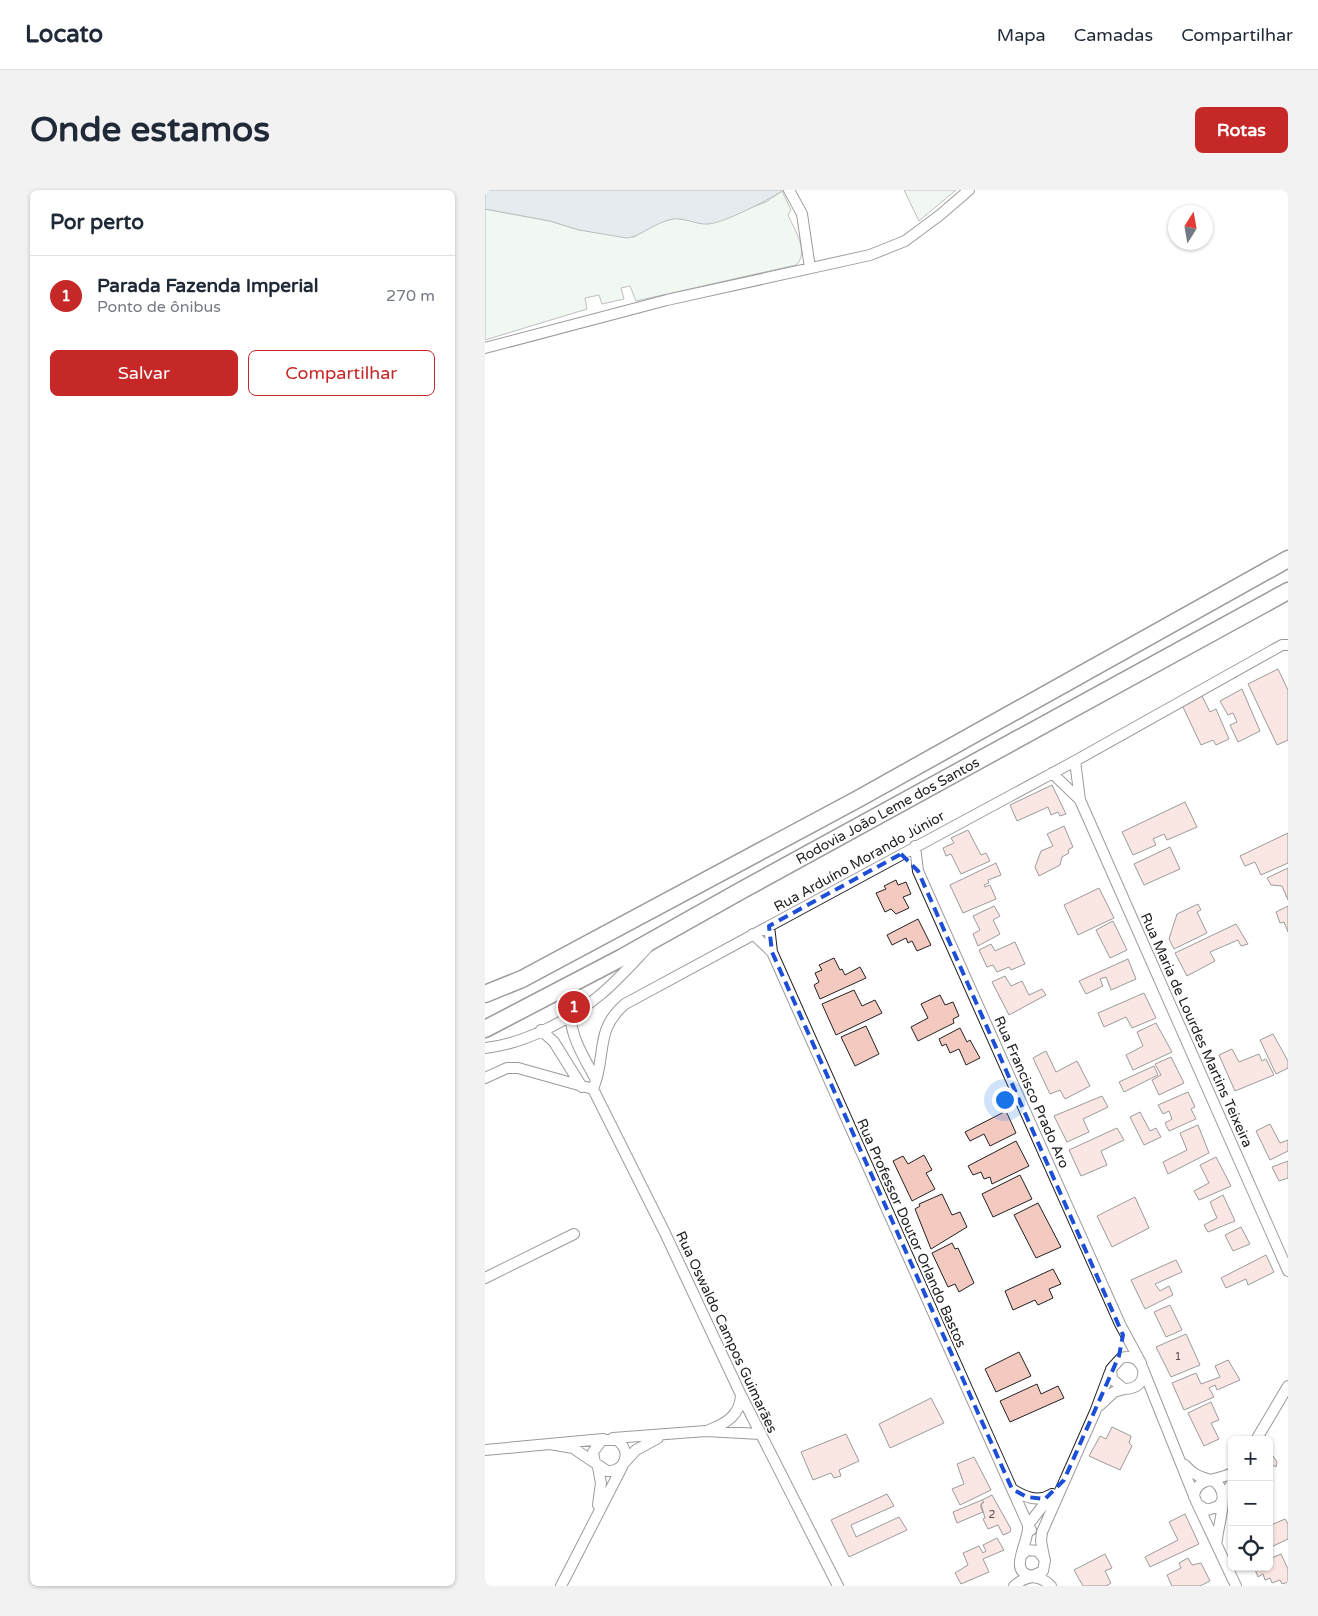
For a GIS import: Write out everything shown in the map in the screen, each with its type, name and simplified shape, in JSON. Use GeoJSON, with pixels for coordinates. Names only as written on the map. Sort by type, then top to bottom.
{"type":"FeatureCollection","features":[{"type":"Feature","properties":{"kind":"main road","name":"Rodovia João Leme dos Santos"},"geometry":{"type":"LineString","coordinates":[[485,994],[522,979],[858,799],[1288,559]]}},
{"type":"Feature","properties":{"kind":"main road","name":"Rodovia João Leme dos Santos"},"geometry":{"type":"LineString","coordinates":[[485,1029],[659,937],[1288,591]]}},
{"type":"Feature","properties":{"kind":"street"},"geometry":{"type":"LineString","coordinates":[[789,190],[802,214],[810,268]]}},
{"type":"Feature","properties":{"kind":"street"},"geometry":{"type":"LineString","coordinates":[[485,348],[667,300],[870,255],[905,241],[969,190]]}},
{"type":"Feature","properties":{"kind":"street","name":"Rua Arduíno Morando Júnior"},"geometry":{"type":"LineString","coordinates":[[595,1084],[606,1024],[625,1004],[1075,761],[1282,645],[1288,645]]}},
{"type":"Feature","properties":{"kind":"street","name":"Rua Maria de Lourdes Martins Teixeira"},"geometry":{"type":"LineString","coordinates":[[1075,761],[1080,800],[1288,1271]]}},
{"type":"Feature","properties":{"kind":"street","name":"Rua Maria de Lourdes Martins Teixeira"},"geometry":{"type":"LineString","coordinates":[[1052,773],[1080,800]]}},
{"type":"Feature","properties":{"kind":"street","name":"Rua Francisco Prado Aro"},"geometry":{"type":"LineString","coordinates":[[915,846],[918,871],[1120,1324],[1142,1366],[1197,1501],[1236,1586]]}},
{"type":"Feature","properties":{"kind":"street","name":"Rua Francisco Prado Aro"},"geometry":{"type":"LineString","coordinates":[[901,854],[918,871]]}},
{"type":"Feature","properties":{"kind":"street","name":"Rua Professor Doutor Orlando Bastos"},"geometry":{"type":"LineString","coordinates":[[769,926],[772,952],[1056,1586]]}},
{"type":"Feature","properties":{"kind":"street","name":"Rua Professor Doutor Orlando Bastos"},"geometry":{"type":"LineString","coordinates":[[753,934],[772,952]]}},
{"type":"Feature","properties":{"kind":"street"},"geometry":{"type":"LineString","coordinates":[[485,1048],[504,1044],[541,1030],[570,1015],[599,996],[659,937]]}},
{"type":"Feature","properties":{"kind":"street","name":"Rua Oswaldo Campos Guimarães"},"geometry":{"type":"LineString","coordinates":[[570,1015],[572,1031],[577,1045],[595,1084],[760,1434],[837,1586]]}},
{"type":"Feature","properties":{"kind":"street"},"geometry":{"type":"LineString","coordinates":[[541,1030],[554,1042],[582,1088]]}},
{"type":"Feature","properties":{"kind":"street"},"geometry":{"type":"LineString","coordinates":[[485,1078],[507,1068],[518,1068],[582,1088],[595,1084]]}},
{"type":"Feature","properties":{"kind":"street"},"geometry":{"type":"LineString","coordinates":[[485,1278],[574,1234]]}},
{"type":"Feature","properties":{"kind":"street","name":"Rua Francisco Prado Aro"},"geometry":{"type":"LineString","coordinates":[[1095,1412],[1123,1342],[1120,1324]]}},
{"type":"Feature","properties":{"kind":"street"},"geometry":{"type":"LineString","coordinates":[[1014,1586],[1043,1571],[1042,1532],[1095,1412],[1109,1395],[1135,1388],[1143,1380],[1142,1366],[1132,1357],[1114,1365],[1115,1384],[1127,1389]]}},
{"type":"Feature","properties":{"kind":"street"},"geometry":{"type":"LineString","coordinates":[[1258,1436],[1288,1386]]}},
{"type":"Feature","properties":{"kind":"street","name":"Rua Francisco Prado Aro"},"geometry":{"type":"LineString","coordinates":[[1127,1389],[1143,1392],[1159,1407]]}},
{"type":"Feature","properties":{"kind":"street"},"geometry":{"type":"LineString","coordinates":[[706,1431],[724,1424],[735,1415],[740,1406],[741,1394]]}},
{"type":"Feature","properties":{"kind":"street"},"geometry":{"type":"LineString","coordinates":[[485,1450],[706,1431],[760,1434]]}},
{"type":"Feature","properties":{"kind":"street"},"geometry":{"type":"LineString","coordinates":[[550,1444],[573,1448],[596,1465],[612,1472],[643,1445],[669,1435]]}},
{"type":"Feature","properties":{"kind":"street"},"geometry":{"type":"LineString","coordinates":[[561,1586],[623,1464],[626,1452],[624,1447],[609,1438]]}},
{"type":"Feature","properties":{"kind":"street"},"geometry":{"type":"LineString","coordinates":[[597,1513],[601,1483],[593,1458],[594,1448],[609,1438]]}},
{"type":"Feature","properties":{"kind":"street","name":"Rua Francisco Prado Aro"},"geometry":{"type":"LineString","coordinates":[[1180,1458],[1191,1472],[1212,1480]]}},
{"type":"Feature","properties":{"kind":"street"},"geometry":{"type":"LineString","coordinates":[[1228,1474],[1199,1484],[1197,1501],[1212,1510],[1219,1506],[1228,1491]]}},
{"type":"Feature","properties":{"kind":"street"},"geometry":{"type":"LineString","coordinates":[[1010,1586],[1028,1538],[1028,1525],[1064,1480]]}},
{"type":"Feature","properties":{"kind":"street"},"geometry":{"type":"LineString","coordinates":[[1212,1480],[1221,1486],[1224,1493],[1217,1544]]}},
{"type":"Feature","properties":{"kind":"street"},"geometry":{"type":"LineString","coordinates":[[1011,1489],[1035,1499],[1045,1499],[1052,1494]]}},
{"type":"Feature","properties":{"kind":"street"},"geometry":{"type":"LineString","coordinates":[[1020,1558],[1031,1550],[1039,1551],[1044,1556]]}},
{"type":"Feature","properties":{"kind":"street"},"geometry":{"type":"LineString","coordinates":[[1020,1558],[1022,1571],[1040,1578],[1051,1586]]}},
{"type":"Feature","properties":{"kind":"highlighted area"},"geometry":{"type":"Polygon","coordinates":[[[901,854],[918,871],[1123,1335],[1119,1356],[1064,1480],[1045,1499],[1027,1497],[1012,1489],[772,952],[769,926],[901,854]]]}},
{"type":"Feature","properties":{"kind":"green space"},"geometry":{"type":"Polygon","coordinates":[[[904,190],[956,190],[919,221],[904,190]]]}},
{"type":"Feature","properties":{"kind":"green space"},"geometry":{"type":"Polygon","coordinates":[[[782,191],[791,210],[788,215],[801,247],[800,260],[796,265],[636,301],[630,286],[621,288],[624,299],[602,304],[599,295],[585,298],[587,309],[485,340],[485,209],[550,221],[579,230],[634,237],[652,225],[675,218],[708,224],[766,202],[782,191]]]}},
{"type":"Feature","properties":{"kind":"shaded area"},"geometry":{"type":"Polygon","coordinates":[[[485,190],[782,191],[767,200],[715,223],[704,224],[673,219],[627,238],[579,230],[550,221],[485,209],[485,190]]]}},
{"type":"Feature","properties":{"kind":"building"},"geometry":{"type":"Polygon","coordinates":[[[1278,669],[1288,690],[1288,740],[1277,745],[1248,684],[1278,669]]]}},
{"type":"Feature","properties":{"kind":"building"},"geometry":{"type":"Polygon","coordinates":[[[1242,689],[1260,731],[1238,742],[1230,725],[1237,722],[1233,713],[1228,715],[1220,701],[1242,689]]]}},
{"type":"Feature","properties":{"kind":"building"},"geometry":{"type":"Polygon","coordinates":[[[1201,694],[1210,712],[1216,709],[1229,739],[1216,745],[1213,740],[1201,745],[1182,705],[1201,694]]]}},
{"type":"Feature","properties":{"kind":"building"},"geometry":{"type":"Polygon","coordinates":[[[1052,785],[1066,814],[1060,816],[1058,812],[1051,815],[1048,807],[1017,821],[1010,805],[1052,785]]]}},
{"type":"Feature","properties":{"kind":"building"},"geometry":{"type":"Polygon","coordinates":[[[1185,802],[1197,827],[1167,840],[1164,834],[1153,839],[1156,845],[1133,855],[1122,832],[1185,802]]]}},
{"type":"Feature","properties":{"kind":"building"},"geometry":{"type":"Polygon","coordinates":[[[1064,826],[1073,847],[1068,850],[1069,853],[1062,857],[1060,865],[1039,876],[1035,867],[1041,851],[1053,846],[1047,834],[1064,826]]]}},
{"type":"Feature","properties":{"kind":"building"},"geometry":{"type":"Polygon","coordinates":[[[968,830],[981,855],[986,853],[990,861],[961,874],[951,854],[946,856],[943,848],[954,843],[951,838],[968,830]]]}},
{"type":"Feature","properties":{"kind":"building"},"geometry":{"type":"Polygon","coordinates":[[[1288,833],[1288,863],[1261,875],[1255,862],[1245,866],[1240,856],[1288,833]]]}},
{"type":"Feature","properties":{"kind":"building"},"geometry":{"type":"Polygon","coordinates":[[[1170,847],[1180,869],[1144,885],[1134,864],[1170,847]]]}},
{"type":"Feature","properties":{"kind":"building"},"geometry":{"type":"Polygon","coordinates":[[[996,863],[1001,875],[988,880],[989,883],[984,885],[985,887],[990,885],[996,899],[963,913],[950,885],[996,863]]]}},
{"type":"Feature","properties":{"kind":"building"},"geometry":{"type":"Polygon","coordinates":[[[1288,868],[1288,900],[1282,886],[1271,885],[1267,878],[1288,868]]]}},
{"type":"Feature","properties":{"kind":"building"},"geometry":{"type":"Polygon","coordinates":[[[896,880],[898,885],[906,882],[911,894],[903,897],[909,908],[896,914],[891,909],[885,912],[876,893],[886,889],[884,886],[896,880]]]}},
{"type":"Feature","properties":{"kind":"building"},"geometry":{"type":"Polygon","coordinates":[[[1099,888],[1114,918],[1078,935],[1064,905],[1099,888]]]}},
{"type":"Feature","properties":{"kind":"building"},"geometry":{"type":"Polygon","coordinates":[[[1198,904],[1201,910],[1197,912],[1207,933],[1174,949],[1169,939],[1177,914],[1198,904]]]}},
{"type":"Feature","properties":{"kind":"building"},"geometry":{"type":"Polygon","coordinates":[[[994,906],[1000,916],[993,920],[1000,934],[978,946],[973,934],[980,930],[973,916],[994,906]]]}},
{"type":"Feature","properties":{"kind":"building"},"geometry":{"type":"Polygon","coordinates":[[[1288,906],[1288,932],[1284,922],[1280,923],[1276,912],[1288,906]]]}},
{"type":"Feature","properties":{"kind":"building"},"geometry":{"type":"Polygon","coordinates":[[[918,919],[931,945],[917,951],[912,941],[908,943],[906,938],[892,945],[887,935],[918,919]]]}},
{"type":"Feature","properties":{"kind":"building"},"geometry":{"type":"Polygon","coordinates":[[[1113,921],[1127,950],[1110,958],[1096,930],[1113,921]]]}},
{"type":"Feature","properties":{"kind":"building"},"geometry":{"type":"Polygon","coordinates":[[[1236,924],[1248,944],[1241,946],[1238,940],[1210,952],[1215,961],[1187,976],[1175,953],[1236,924]]]}},
{"type":"Feature","properties":{"kind":"building"},"geometry":{"type":"Polygon","coordinates":[[[1015,942],[1025,964],[1011,970],[1009,967],[997,972],[993,965],[987,967],[979,950],[991,944],[995,951],[1015,942]]]}},
{"type":"Feature","properties":{"kind":"building"},"geometry":{"type":"Polygon","coordinates":[[[834,958],[845,975],[860,967],[866,978],[820,999],[814,985],[819,982],[815,973],[822,970],[819,965],[834,958]]]}},
{"type":"Feature","properties":{"kind":"building"},"geometry":{"type":"Polygon","coordinates":[[[1128,959],[1136,979],[1111,990],[1106,977],[1100,979],[1103,986],[1086,994],[1079,981],[1128,959]]]}},
{"type":"Feature","properties":{"kind":"building"},"geometry":{"type":"Polygon","coordinates":[[[1005,976],[1011,986],[1022,981],[1029,995],[1042,989],[1046,995],[1009,1015],[992,982],[1005,976]]]}},
{"type":"Feature","properties":{"kind":"building"},"geometry":{"type":"Polygon","coordinates":[[[854,990],[862,1006],[875,1000],[882,1013],[836,1035],[822,1004],[854,990]]]}},
{"type":"Feature","properties":{"kind":"building"},"geometry":{"type":"Polygon","coordinates":[[[1144,993],[1156,1018],[1132,1028],[1126,1017],[1104,1027],[1098,1013],[1144,993]]]}},
{"type":"Feature","properties":{"kind":"building"},"geometry":{"type":"Polygon","coordinates":[[[940,995],[945,1005],[953,1002],[959,1016],[953,1019],[954,1023],[918,1041],[911,1027],[928,1018],[921,1004],[940,995]]]}},
{"type":"Feature","properties":{"kind":"building"},"geometry":{"type":"Polygon","coordinates":[[[1156,1023],[1172,1052],[1133,1070],[1126,1055],[1143,1046],[1137,1032],[1156,1023]]]}},
{"type":"Feature","properties":{"kind":"building"},"geometry":{"type":"Polygon","coordinates":[[[866,1026],[879,1054],[855,1066],[841,1037],[866,1026]]]}},
{"type":"Feature","properties":{"kind":"building"},"geometry":{"type":"Polygon","coordinates":[[[960,1028],[967,1042],[970,1040],[980,1058],[966,1065],[959,1049],[950,1053],[946,1044],[942,1046],[939,1039],[960,1028]]]}},
{"type":"Feature","properties":{"kind":"building"},"geometry":{"type":"Polygon","coordinates":[[[1273,1034],[1288,1061],[1288,1068],[1276,1074],[1260,1040],[1273,1034]]]}},
{"type":"Feature","properties":{"kind":"building"},"geometry":{"type":"Polygon","coordinates":[[[1232,1049],[1239,1062],[1259,1054],[1262,1061],[1266,1059],[1274,1075],[1235,1091],[1219,1055],[1232,1049]]]}},
{"type":"Feature","properties":{"kind":"building"},"geometry":{"type":"Polygon","coordinates":[[[1046,1051],[1056,1072],[1077,1061],[1090,1086],[1065,1099],[1060,1090],[1050,1094],[1033,1058],[1046,1051]]]}},
{"type":"Feature","properties":{"kind":"building"},"geometry":{"type":"Polygon","coordinates":[[[1171,1057],[1184,1083],[1159,1095],[1152,1080],[1161,1075],[1155,1064],[1171,1057]]]}},
{"type":"Feature","properties":{"kind":"building"},"geometry":{"type":"Polygon","coordinates":[[[1154,1066],[1158,1075],[1124,1092],[1119,1082],[1154,1066]]]}},
{"type":"Feature","properties":{"kind":"building"},"geometry":{"type":"Polygon","coordinates":[[[1188,1092],[1195,1107],[1191,1109],[1196,1119],[1169,1131],[1165,1123],[1172,1119],[1169,1111],[1163,1114],[1158,1105],[1188,1092]]]}},
{"type":"Feature","properties":{"kind":"building"},"geometry":{"type":"Polygon","coordinates":[[[1102,1096],[1108,1107],[1083,1119],[1089,1132],[1067,1142],[1054,1116],[1102,1096]]]}},
{"type":"Feature","properties":{"kind":"building"},"geometry":{"type":"Polygon","coordinates":[[[1006,1111],[1016,1133],[990,1146],[984,1134],[970,1141],[965,1132],[1006,1111]]]}},
{"type":"Feature","properties":{"kind":"building"},"geometry":{"type":"Polygon","coordinates":[[[1140,1112],[1150,1131],[1156,1128],[1161,1137],[1144,1145],[1130,1117],[1140,1112]]]}},
{"type":"Feature","properties":{"kind":"building"},"geometry":{"type":"Polygon","coordinates":[[[1270,1124],[1280,1143],[1288,1140],[1288,1151],[1270,1160],[1256,1131],[1270,1124]]]}},
{"type":"Feature","properties":{"kind":"building"},"geometry":{"type":"Polygon","coordinates":[[[1198,1125],[1209,1153],[1168,1174],[1163,1162],[1187,1150],[1180,1133],[1198,1125]]]}},
{"type":"Feature","properties":{"kind":"building"},"geometry":{"type":"Polygon","coordinates":[[[1117,1128],[1124,1140],[1101,1151],[1107,1165],[1081,1176],[1069,1150],[1117,1128]]]}},
{"type":"Feature","properties":{"kind":"building"},"geometry":{"type":"Polygon","coordinates":[[[1016,1141],[1029,1166],[992,1184],[990,1177],[984,1179],[981,1172],[973,1175],[968,1166],[1016,1141]]]}},
{"type":"Feature","properties":{"kind":"building"},"geometry":{"type":"Polygon","coordinates":[[[924,1155],[932,1170],[926,1173],[935,1189],[912,1201],[893,1161],[903,1156],[908,1164],[924,1155]]]}},
{"type":"Feature","properties":{"kind":"building"},"geometry":{"type":"Polygon","coordinates":[[[1216,1157],[1231,1186],[1199,1200],[1194,1191],[1209,1183],[1200,1165],[1216,1157]]]}},
{"type":"Feature","properties":{"kind":"building"},"geometry":{"type":"Polygon","coordinates":[[[1288,1161],[1288,1178],[1279,1181],[1272,1167],[1288,1161]]]}},
{"type":"Feature","properties":{"kind":"building"},"geometry":{"type":"Polygon","coordinates":[[[1020,1175],[1032,1199],[993,1217],[982,1194],[1020,1175]]]}},
{"type":"Feature","properties":{"kind":"building"},"geometry":{"type":"Polygon","coordinates":[[[942,1194],[952,1215],[960,1212],[967,1227],[931,1249],[915,1209],[920,1206],[919,1204],[942,1194]]]}},
{"type":"Feature","properties":{"kind":"building"},"geometry":{"type":"Polygon","coordinates":[[[1223,1195],[1235,1221],[1208,1232],[1204,1225],[1217,1218],[1210,1202],[1223,1195]]]}},
{"type":"Feature","properties":{"kind":"building"},"geometry":{"type":"Polygon","coordinates":[[[1135,1197],[1149,1228],[1112,1247],[1097,1216],[1135,1197]]]}},
{"type":"Feature","properties":{"kind":"building"},"geometry":{"type":"Polygon","coordinates":[[[1038,1203],[1061,1247],[1036,1258],[1014,1215],[1038,1203]]]}},
{"type":"Feature","properties":{"kind":"building"},"geometry":{"type":"Polygon","coordinates":[[[1241,1227],[1250,1244],[1233,1251],[1225,1235],[1241,1227]]]}},
{"type":"Feature","properties":{"kind":"building"},"geometry":{"type":"Polygon","coordinates":[[[952,1243],[955,1249],[958,1248],[974,1283],[959,1292],[955,1284],[948,1287],[932,1253],[952,1243]]]}},
{"type":"Feature","properties":{"kind":"building"},"geometry":{"type":"Polygon","coordinates":[[[1266,1255],[1274,1272],[1248,1285],[1246,1279],[1226,1288],[1221,1278],[1266,1255]]]}},
{"type":"Feature","properties":{"kind":"building"},"geometry":{"type":"Polygon","coordinates":[[[1176,1260],[1182,1272],[1155,1284],[1160,1291],[1169,1286],[1173,1295],[1145,1309],[1131,1280],[1176,1260]]]}},
{"type":"Feature","properties":{"kind":"building"},"geometry":{"type":"Polygon","coordinates":[[[1053,1269],[1061,1284],[1049,1289],[1053,1298],[1038,1305],[1035,1300],[1013,1310],[1005,1291],[1053,1269]]]}},
{"type":"Feature","properties":{"kind":"building"},"geometry":{"type":"Polygon","coordinates":[[[1170,1305],[1182,1330],[1166,1337],[1154,1312],[1170,1305]]]}},
{"type":"Feature","properties":{"kind":"building"},"geometry":{"type":"Polygon","coordinates":[[[1186,1334],[1200,1365],[1171,1377],[1156,1347],[1186,1334]]]}},
{"type":"Feature","properties":{"kind":"building"},"geometry":{"type":"Polygon","coordinates":[[[1019,1352],[1031,1376],[996,1392],[985,1369],[1019,1352]]]}},
{"type":"Feature","properties":{"kind":"building"},"geometry":{"type":"Polygon","coordinates":[[[1228,1360],[1240,1380],[1217,1390],[1215,1385],[1209,1388],[1214,1397],[1184,1410],[1172,1383],[1196,1373],[1201,1384],[1220,1377],[1215,1366],[1228,1360]]]}},
{"type":"Feature","properties":{"kind":"building"},"geometry":{"type":"Polygon","coordinates":[[[1037,1384],[1041,1394],[1058,1386],[1064,1398],[1010,1422],[1000,1401],[1037,1384]]]}},
{"type":"Feature","properties":{"kind":"building"},"geometry":{"type":"Polygon","coordinates":[[[931,1398],[944,1423],[890,1448],[879,1424],[931,1398]]]}},
{"type":"Feature","properties":{"kind":"building"},"geometry":{"type":"Polygon","coordinates":[[[1211,1402],[1219,1420],[1211,1423],[1219,1439],[1204,1446],[1188,1413],[1211,1402]]]}},
{"type":"Feature","properties":{"kind":"building"},"geometry":{"type":"Polygon","coordinates":[[[1112,1427],[1131,1436],[1129,1443],[1132,1446],[1120,1470],[1089,1456],[1100,1436],[1106,1439],[1112,1427]]]}},
{"type":"Feature","properties":{"kind":"building"},"geometry":{"type":"Polygon","coordinates":[[[846,1434],[859,1461],[839,1470],[841,1476],[834,1478],[831,1473],[813,1480],[801,1452],[846,1434]]]}},
{"type":"Feature","properties":{"kind":"building"},"geometry":{"type":"Polygon","coordinates":[[[1273,1456],[1277,1462],[1276,1467],[1273,1465],[1273,1456]]]}},
{"type":"Feature","properties":{"kind":"building"},"geometry":{"type":"Polygon","coordinates":[[[974,1457],[991,1490],[960,1505],[952,1489],[964,1484],[957,1464],[974,1457]]]}},
{"type":"Feature","properties":{"kind":"building"},"geometry":{"type":"Polygon","coordinates":[[[887,1494],[894,1506],[851,1525],[856,1537],[899,1517],[907,1530],[849,1557],[831,1520],[887,1494]]]}},
{"type":"Feature","properties":{"kind":"building"},"geometry":{"type":"Polygon","coordinates":[[[992,1495],[1011,1529],[1010,1532],[1003,1535],[998,1525],[988,1529],[983,1519],[985,1518],[981,1504],[984,1502],[982,1500],[992,1495]]]}},
{"type":"Feature","properties":{"kind":"building"},"geometry":{"type":"Polygon","coordinates":[[[982,1500],[984,1502],[981,1504],[983,1512],[957,1523],[953,1512],[982,1500]]]}},
{"type":"Feature","properties":{"kind":"building"},"geometry":{"type":"Polygon","coordinates":[[[1185,1514],[1199,1544],[1150,1567],[1145,1557],[1178,1540],[1169,1522],[1185,1514]]]}},
{"type":"Feature","properties":{"kind":"building"},"geometry":{"type":"Polygon","coordinates":[[[1285,1519],[1288,1524],[1288,1539],[1273,1546],[1273,1526],[1273,1524],[1285,1519]]]}},
{"type":"Feature","properties":{"kind":"building"},"geometry":{"type":"Polygon","coordinates":[[[997,1538],[1004,1550],[983,1559],[989,1572],[961,1584],[955,1573],[968,1565],[963,1553],[979,1546],[983,1553],[986,1551],[983,1545],[997,1538]]]}},
{"type":"Feature","properties":{"kind":"building"},"geometry":{"type":"Polygon","coordinates":[[[1105,1554],[1112,1568],[1105,1571],[1111,1583],[1106,1586],[1083,1586],[1074,1570],[1105,1554]]]}},
{"type":"Feature","properties":{"kind":"building"},"geometry":{"type":"Polygon","coordinates":[[[1281,1554],[1288,1569],[1288,1582],[1282,1584],[1280,1580],[1272,1583],[1270,1578],[1265,1580],[1263,1574],[1258,1577],[1256,1571],[1273,1571],[1273,1557],[1281,1554]]]}},
{"type":"Feature","properties":{"kind":"building"},"geometry":{"type":"Polygon","coordinates":[[[1188,1558],[1192,1565],[1201,1563],[1210,1581],[1200,1586],[1172,1586],[1167,1575],[1181,1568],[1179,1563],[1188,1558]]]}},
{"type":"Feature","properties":{"kind":"place","name":"Parada Fazenda Imperial"},"geometry":{"type":"Point","coordinates":[574,1007]}}]}
